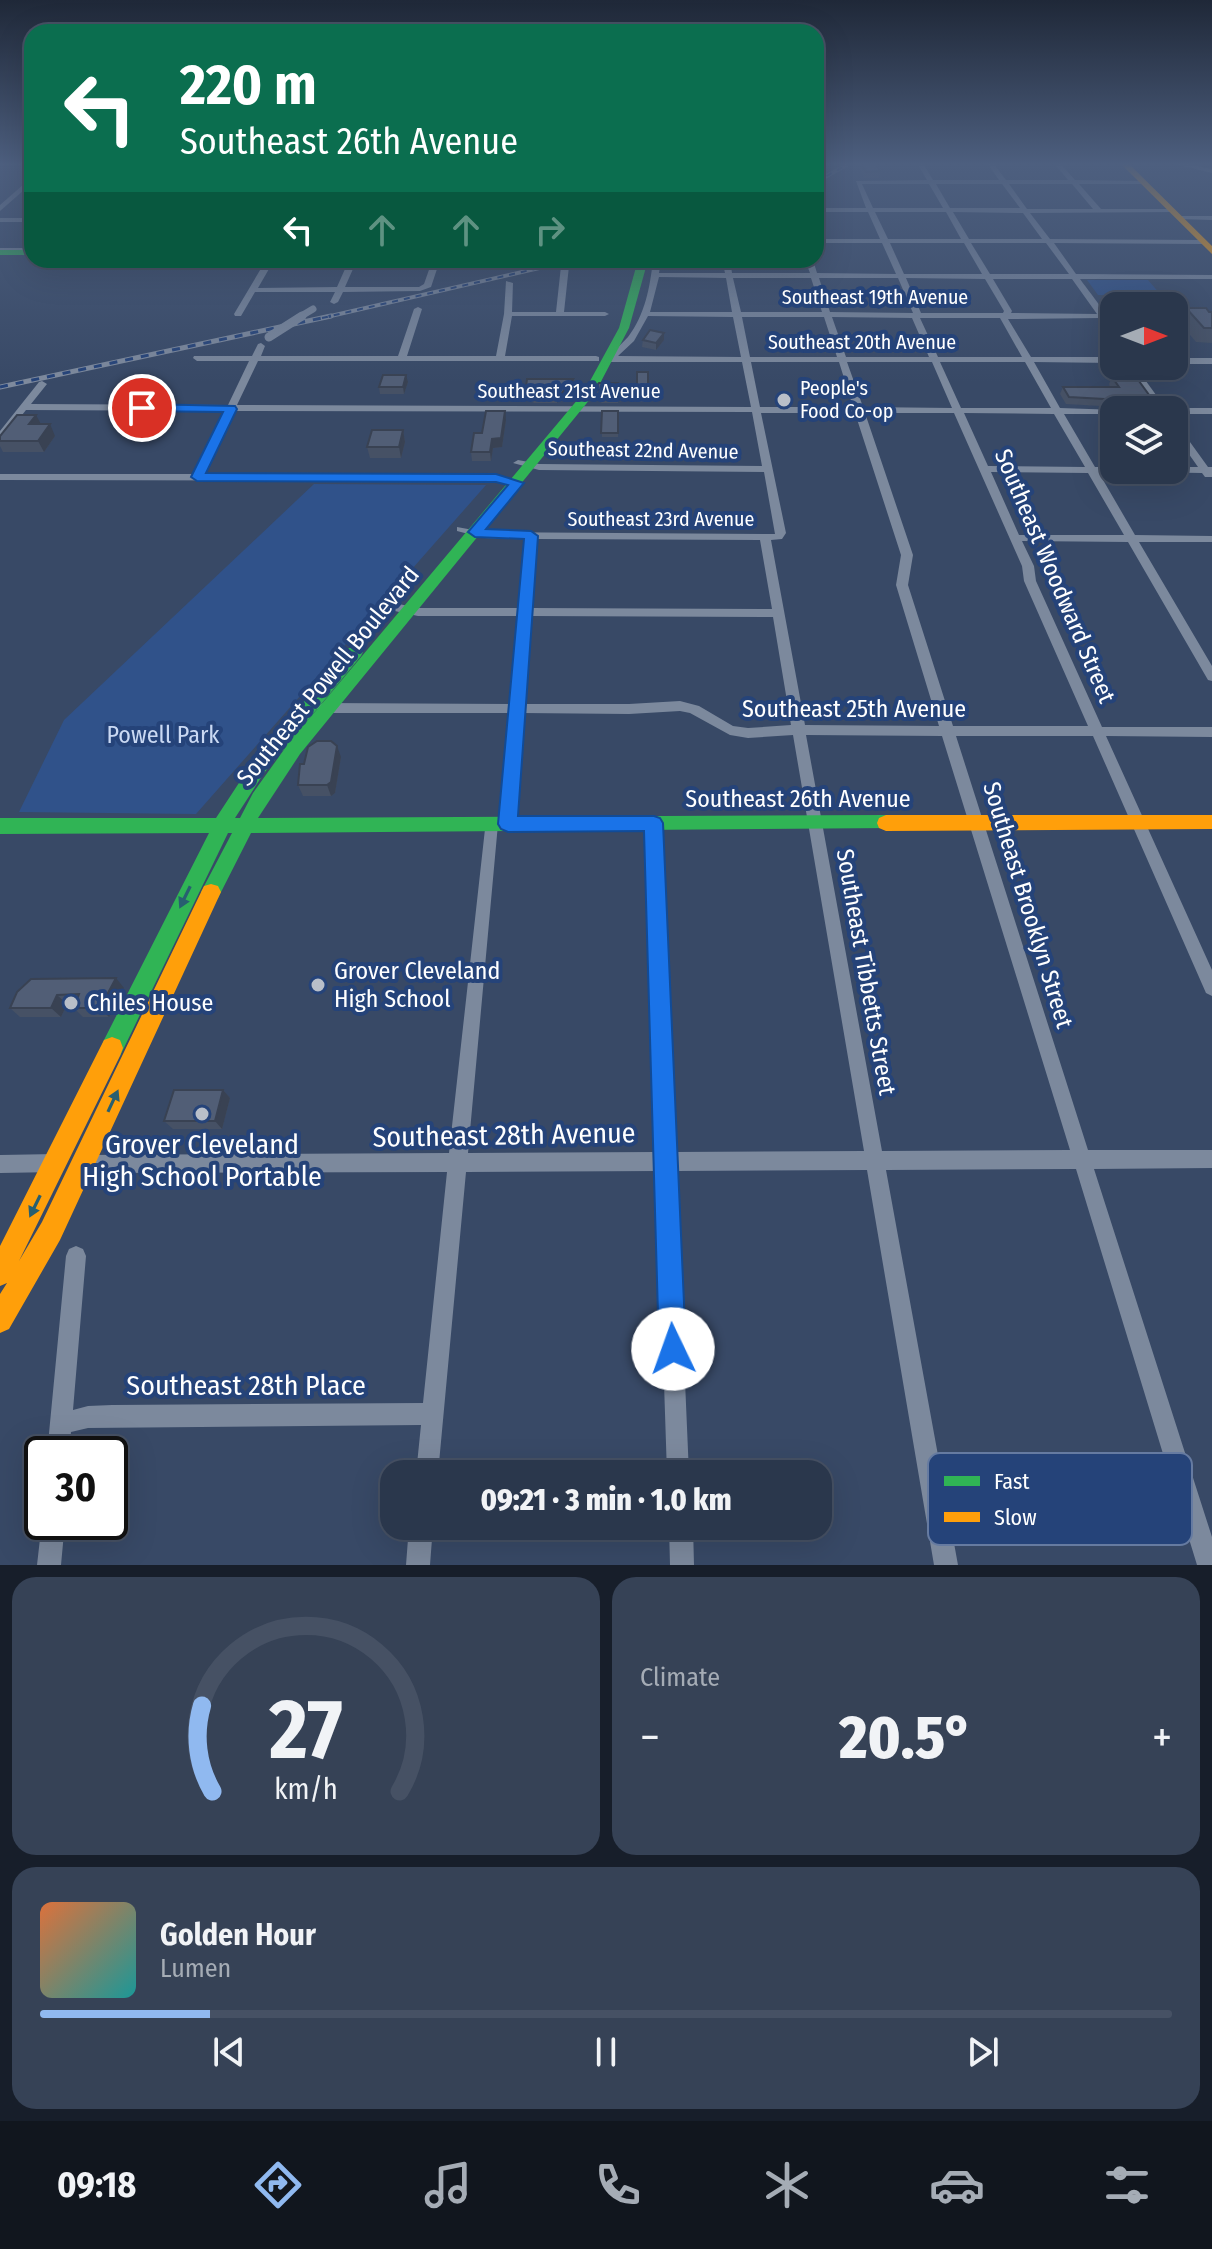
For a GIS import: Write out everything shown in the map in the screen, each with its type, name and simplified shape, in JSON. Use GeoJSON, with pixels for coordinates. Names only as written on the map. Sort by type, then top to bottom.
{"type":"FeatureCollection","features":[{"type":"Feature","properties":{"kind":"main road"},"geometry":{"type":"LineString","coordinates":[[0,244],[24,244]]}},
{"type":"Feature","properties":{"kind":"main road"},"geometry":{"type":"LineString","coordinates":[[0,252],[24,252]]}},
{"type":"Feature","properties":{"kind":"main road","name":"Southeast Powell Boulevard"},"geometry":{"type":"LineString","coordinates":[[603,359],[630,268]]}},
{"type":"Feature","properties":{"kind":"main road","name":"Southeast Powell Boulevard"},"geometry":{"type":"LineString","coordinates":[[0,1273],[220,827],[258,768],[319,707],[569,409],[629,314],[641,268]]}},
{"type":"Feature","properties":{"kind":"main road","name":"Southeast Powell Boulevard"},"geometry":{"type":"LineString","coordinates":[[0,1320],[51,1231],[243,827],[319,707]]}},
{"type":"Feature","properties":{"kind":"main road","name":"Southeast 26th Avenue"},"geometry":{"type":"LineString","coordinates":[[0,826],[1212,822]]}},
{"type":"Feature","properties":{"kind":"street","name":"Southeast Woodward Street"},"geometry":{"type":"LineString","coordinates":[[883,236],[902,276],[934,360],[1016,538],[1028,566],[1030,581],[1096,732],[1208,968],[1212,988]]}},
{"type":"Feature","properties":{"kind":"street"},"geometry":{"type":"LineString","coordinates":[[964,236],[1008,311],[1004,319],[1212,677]]}},
{"type":"Feature","properties":{"kind":"street"},"geometry":{"type":"LineString","coordinates":[[1044,236],[1100,312]]}},
{"type":"Feature","properties":{"kind":"street"},"geometry":{"type":"LineString","coordinates":[[824,241],[1064,241],[1207,246]]}},
{"type":"Feature","properties":{"kind":"street"},"geometry":{"type":"LineString","coordinates":[[238,314],[265,268]]}},
{"type":"Feature","properties":{"kind":"street"},"geometry":{"type":"LineString","coordinates":[[334,302],[350,268]]}},
{"type":"Feature","properties":{"kind":"street"},"geometry":{"type":"LineString","coordinates":[[252,290],[422,288],[429,283],[433,268]]}},
{"type":"Feature","properties":{"kind":"street"},"geometry":{"type":"LineString","coordinates":[[560,314],[565,268]]}},
{"type":"Feature","properties":{"kind":"street"},"geometry":{"type":"LineString","coordinates":[[603,359],[629,344],[647,314],[656,268]]}},
{"type":"Feature","properties":{"kind":"street"},"geometry":{"type":"LineString","coordinates":[[728,268],[781,533],[778,537],[765,538]]}},
{"type":"Feature","properties":{"kind":"street","name":"Southeast Brooklyn Street"},"geometry":{"type":"LineString","coordinates":[[812,268],[907,555],[902,585],[1174,1453]]}},
{"type":"Feature","properties":{"kind":"street"},"geometry":{"type":"LineString","coordinates":[[655,275],[1212,277]]}},
{"type":"Feature","properties":{"kind":"street"},"geometry":{"type":"LineString","coordinates":[[500,358],[508,314],[509,283]]}},
{"type":"Feature","properties":{"kind":"street"},"geometry":{"type":"LineString","coordinates":[[269,337],[313,309]]}},
{"type":"Feature","properties":{"kind":"street"},"geometry":{"type":"LineString","coordinates":[[402,358],[418,309]]}},
{"type":"Feature","properties":{"kind":"street"},"geometry":{"type":"LineString","coordinates":[[508,314],[605,314]]}},
{"type":"Feature","properties":{"kind":"street","name":"Southeast 19th Avenue"},"geometry":{"type":"LineString","coordinates":[[647,314],[1100,316]]}},
{"type":"Feature","properties":{"kind":"street"},"geometry":{"type":"LineString","coordinates":[[197,477],[261,346]]}},
{"type":"Feature","properties":{"kind":"street","name":"Southeast 20th Avenue"},"geometry":{"type":"LineString","coordinates":[[197,358],[1100,360]]}},
{"type":"Feature","properties":{"kind":"street"},"geometry":{"type":"LineString","coordinates":[[1188,361],[1212,361]]}},
{"type":"Feature","properties":{"kind":"street"},"geometry":{"type":"LineString","coordinates":[[0,437],[42,384]]}},
{"type":"Feature","properties":{"kind":"street","name":"Southeast 21st Avenue"},"geometry":{"type":"LineString","coordinates":[[23,407],[1100,411]]}},
{"type":"Feature","properties":{"kind":"street"},"geometry":{"type":"LineString","coordinates":[[1188,411],[1212,411]]}},
{"type":"Feature","properties":{"kind":"street"},"geometry":{"type":"LineString","coordinates":[[0,418],[15,418]]}},
{"type":"Feature","properties":{"kind":"street"},"geometry":{"type":"LineString","coordinates":[[1188,444],[1210,473]]}},
{"type":"Feature","properties":{"kind":"street","name":"Southeast 22nd Avenue"},"geometry":{"type":"LineString","coordinates":[[524,464],[768,469]]}},
{"type":"Feature","properties":{"kind":"street"},"geometry":{"type":"LineString","coordinates":[[984,469],[1100,470]]}},
{"type":"Feature","properties":{"kind":"street"},"geometry":{"type":"LineString","coordinates":[[1188,472],[1210,473]]}},
{"type":"Feature","properties":{"kind":"street"},"geometry":{"type":"LineString","coordinates":[[0,477],[510,481]]}},
{"type":"Feature","properties":{"kind":"street","name":"Southeast 23rd Avenue"},"geometry":{"type":"LineString","coordinates":[[468,531],[531,536],[765,538]]}},
{"type":"Feature","properties":{"kind":"street"},"geometry":{"type":"LineString","coordinates":[[428,1460],[457,1164],[499,824],[517,709],[531,536]]}},
{"type":"Feature","properties":{"kind":"street","name":"Southeast Tibbetts Street"},"geometry":{"type":"LineString","coordinates":[[765,538],[928,1466]]}},
{"type":"Feature","properties":{"kind":"street"},"geometry":{"type":"LineString","coordinates":[[1016,538],[1212,539]]}},
{"type":"Feature","properties":{"kind":"street"},"geometry":{"type":"LineString","coordinates":[[402,609],[777,613]]}},
{"type":"Feature","properties":{"kind":"street","name":"Southeast 25th Avenue"},"geometry":{"type":"LineString","coordinates":[[319,707],[517,709],[680,706],[694,709],[738,732],[1212,732]]}},
{"type":"Feature","properties":{"kind":"street"},"geometry":{"type":"LineString","coordinates":[[654,823],[664,1161],[677,1460]]}},
{"type":"Feature","properties":{"kind":"street","name":"Southeast 28th Avenue"},"geometry":{"type":"LineString","coordinates":[[84,1164],[1212,1159]]}},
{"type":"Feature","properties":{"kind":"street"},"geometry":{"type":"LineString","coordinates":[[0,1164],[56,1163]]}},
{"type":"Feature","properties":{"kind":"street"},"geometry":{"type":"LineString","coordinates":[[60,1436],[76,1256]]}},
{"type":"Feature","properties":{"kind":"street","name":"Southeast 28th Place"},"geometry":{"type":"LineString","coordinates":[[61,1424],[88,1417],[112,1416],[432,1414]]}},
{"type":"Feature","properties":{"kind":"street","name":"Southeast Brooklyn Street"},"geometry":{"type":"LineString","coordinates":[[1192,1511],[1209,1565]]}},
{"type":"Feature","properties":{"kind":"street"},"geometry":{"type":"LineString","coordinates":[[49,1565],[51,1540]]}},
{"type":"Feature","properties":{"kind":"street"},"geometry":{"type":"LineString","coordinates":[[418,1565],[420,1540]]}},
{"type":"Feature","properties":{"kind":"street"},"geometry":{"type":"LineString","coordinates":[[681,1540],[682,1565]]}},
{"type":"Feature","properties":{"kind":"street","name":"Southeast Tibbetts Street"},"geometry":{"type":"LineString","coordinates":[[942,1545],[946,1565]]}},
{"type":"Feature","properties":{"kind":"green space"},"geometry":{"type":"Polygon","coordinates":[[[1087,280],[1148,280],[1158,292],[1100,292],[1098,295],[1087,280]]]}},
{"type":"Feature","properties":{"kind":"green space","name":"Powell Park"},"geometry":{"type":"Polygon","coordinates":[[[314,484],[486,485],[196,814],[19,812],[64,720],[314,484]]]}},
{"type":"Feature","properties":{"kind":"building"},"geometry":{"type":"Polygon","coordinates":[[[1188,308],[1206,308],[1212,312],[1212,328],[1204,328],[1188,308]]]}},
{"type":"Feature","properties":{"kind":"building"},"geometry":{"type":"Polygon","coordinates":[[[650,330],[664,333],[656,343],[643,340],[650,330]]]}},
{"type":"Feature","properties":{"kind":"building"},"geometry":{"type":"Polygon","coordinates":[[[637,372],[648,372],[648,391],[637,391],[637,372]]]}},
{"type":"Feature","properties":{"kind":"building"},"geometry":{"type":"Polygon","coordinates":[[[383,375],[406,375],[403,387],[379,387],[383,375]]]}},
{"type":"Feature","properties":{"kind":"building"},"geometry":{"type":"Polygon","coordinates":[[[527,379],[573,379],[557,399],[534,399],[525,396],[527,379]]]}},
{"type":"Feature","properties":{"kind":"building"},"geometry":{"type":"Polygon","coordinates":[[[1114,380],[1138,380],[1150,396],[1069,397],[1063,387],[1119,387],[1114,380]]]}},
{"type":"Feature","properties":{"kind":"building"},"geometry":{"type":"Polygon","coordinates":[[[599,383],[618,383],[618,392],[602,392],[595,388],[599,383]]]}},
{"type":"Feature","properties":{"kind":"building"},"geometry":{"type":"Polygon","coordinates":[[[486,411],[505,411],[501,438],[492,439],[490,452],[471,452],[474,433],[482,433],[486,411]]]}},
{"type":"Feature","properties":{"kind":"building"},"geometry":{"type":"Polygon","coordinates":[[[602,411],[618,411],[618,433],[601,433],[602,411]]]}},
{"type":"Feature","properties":{"kind":"building"},"geometry":{"type":"Polygon","coordinates":[[[17,415],[36,415],[29,424],[50,424],[38,441],[0,441],[0,436],[17,415]]]}},
{"type":"Feature","properties":{"kind":"building"},"geometry":{"type":"Polygon","coordinates":[[[372,430],[403,430],[399,447],[367,447],[372,430]]]}},
{"type":"Feature","properties":{"kind":"building"},"geometry":{"type":"Polygon","coordinates":[[[317,741],[331,741],[337,746],[331,782],[327,785],[298,785],[300,764],[304,764],[308,747],[317,741]]]}},
{"type":"Feature","properties":{"kind":"building"},"geometry":{"type":"Polygon","coordinates":[[[116,978],[100,1008],[74,1008],[79,994],[57,995],[51,1008],[10,1008],[17,992],[31,979],[116,978]]]}},
{"type":"Feature","properties":{"kind":"building"},"geometry":{"type":"Polygon","coordinates":[[[174,1090],[223,1090],[215,1121],[164,1121],[174,1090]]]}},
{"type":"Feature","properties":{"kind":"tram line"},"geometry":{"type":"LineString","coordinates":[[0,249],[24,249]]}},
{"type":"Feature","properties":{"kind":"railway"},"geometry":{"type":"LineString","coordinates":[[326,317],[539,268]]}},
{"type":"Feature","properties":{"kind":"railway"},"geometry":{"type":"LineString","coordinates":[[326,317],[331,316]]}},
{"type":"Feature","properties":{"kind":"railway"},"geometry":{"type":"LineString","coordinates":[[0,387],[326,317]]}},
{"type":"Feature","properties":{"kind":"railway"},"geometry":{"type":"LineString","coordinates":[[322,318],[326,317]]}},
{"type":"Feature","properties":{"kind":"traffic: fast"},"geometry":{"type":"LineString","coordinates":[[0,252],[24,252]]}},
{"type":"Feature","properties":{"kind":"traffic: fast"},"geometry":{"type":"LineString","coordinates":[[211,892],[259,798],[294,749],[589,393],[624,328],[641,268]]}},
{"type":"Feature","properties":{"kind":"traffic: fast"},"geometry":{"type":"LineString","coordinates":[[112,1048],[229,811],[258,768],[355,652]]}},
{"type":"Feature","properties":{"kind":"traffic: fast"},"geometry":{"type":"LineString","coordinates":[[0,826],[886,823]]}},
{"type":"Feature","properties":{"kind":"traffic: slow"},"geometry":{"type":"LineString","coordinates":[[1197,236],[1212,251]]}},
{"type":"Feature","properties":{"kind":"traffic: slow"},"geometry":{"type":"LineString","coordinates":[[886,823],[1212,822]]}},
{"type":"Feature","properties":{"kind":"traffic: slow"},"geometry":{"type":"LineString","coordinates":[[0,1320],[51,1231],[211,892]]}},
{"type":"Feature","properties":{"kind":"traffic: slow"},"geometry":{"type":"LineString","coordinates":[[0,1273],[112,1048]]}},
{"type":"Feature","properties":{"kind":"place","name":"People's Food Co-op"},"geometry":{"type":"Point","coordinates":[784,400]}},
{"type":"Feature","properties":{"kind":"place","name":"Grover Cleveland High School"},"geometry":{"type":"Point","coordinates":[318,985]}},
{"type":"Feature","properties":{"kind":"place","name":"Chiles House"},"geometry":{"type":"Point","coordinates":[71,1003]}},
{"type":"Feature","properties":{"kind":"place","name":"Grover Cleveland High School Portable"},"geometry":{"type":"Point","coordinates":[202,1114]}},
{"type":"Feature","properties":{"kind":"route"},"geometry":{"type":"LineString","coordinates":[[142,408],[231,409],[197,477],[496,478],[517,483],[475,532],[531,536],[508,824],[654,823],[673,1349]]}}]}
